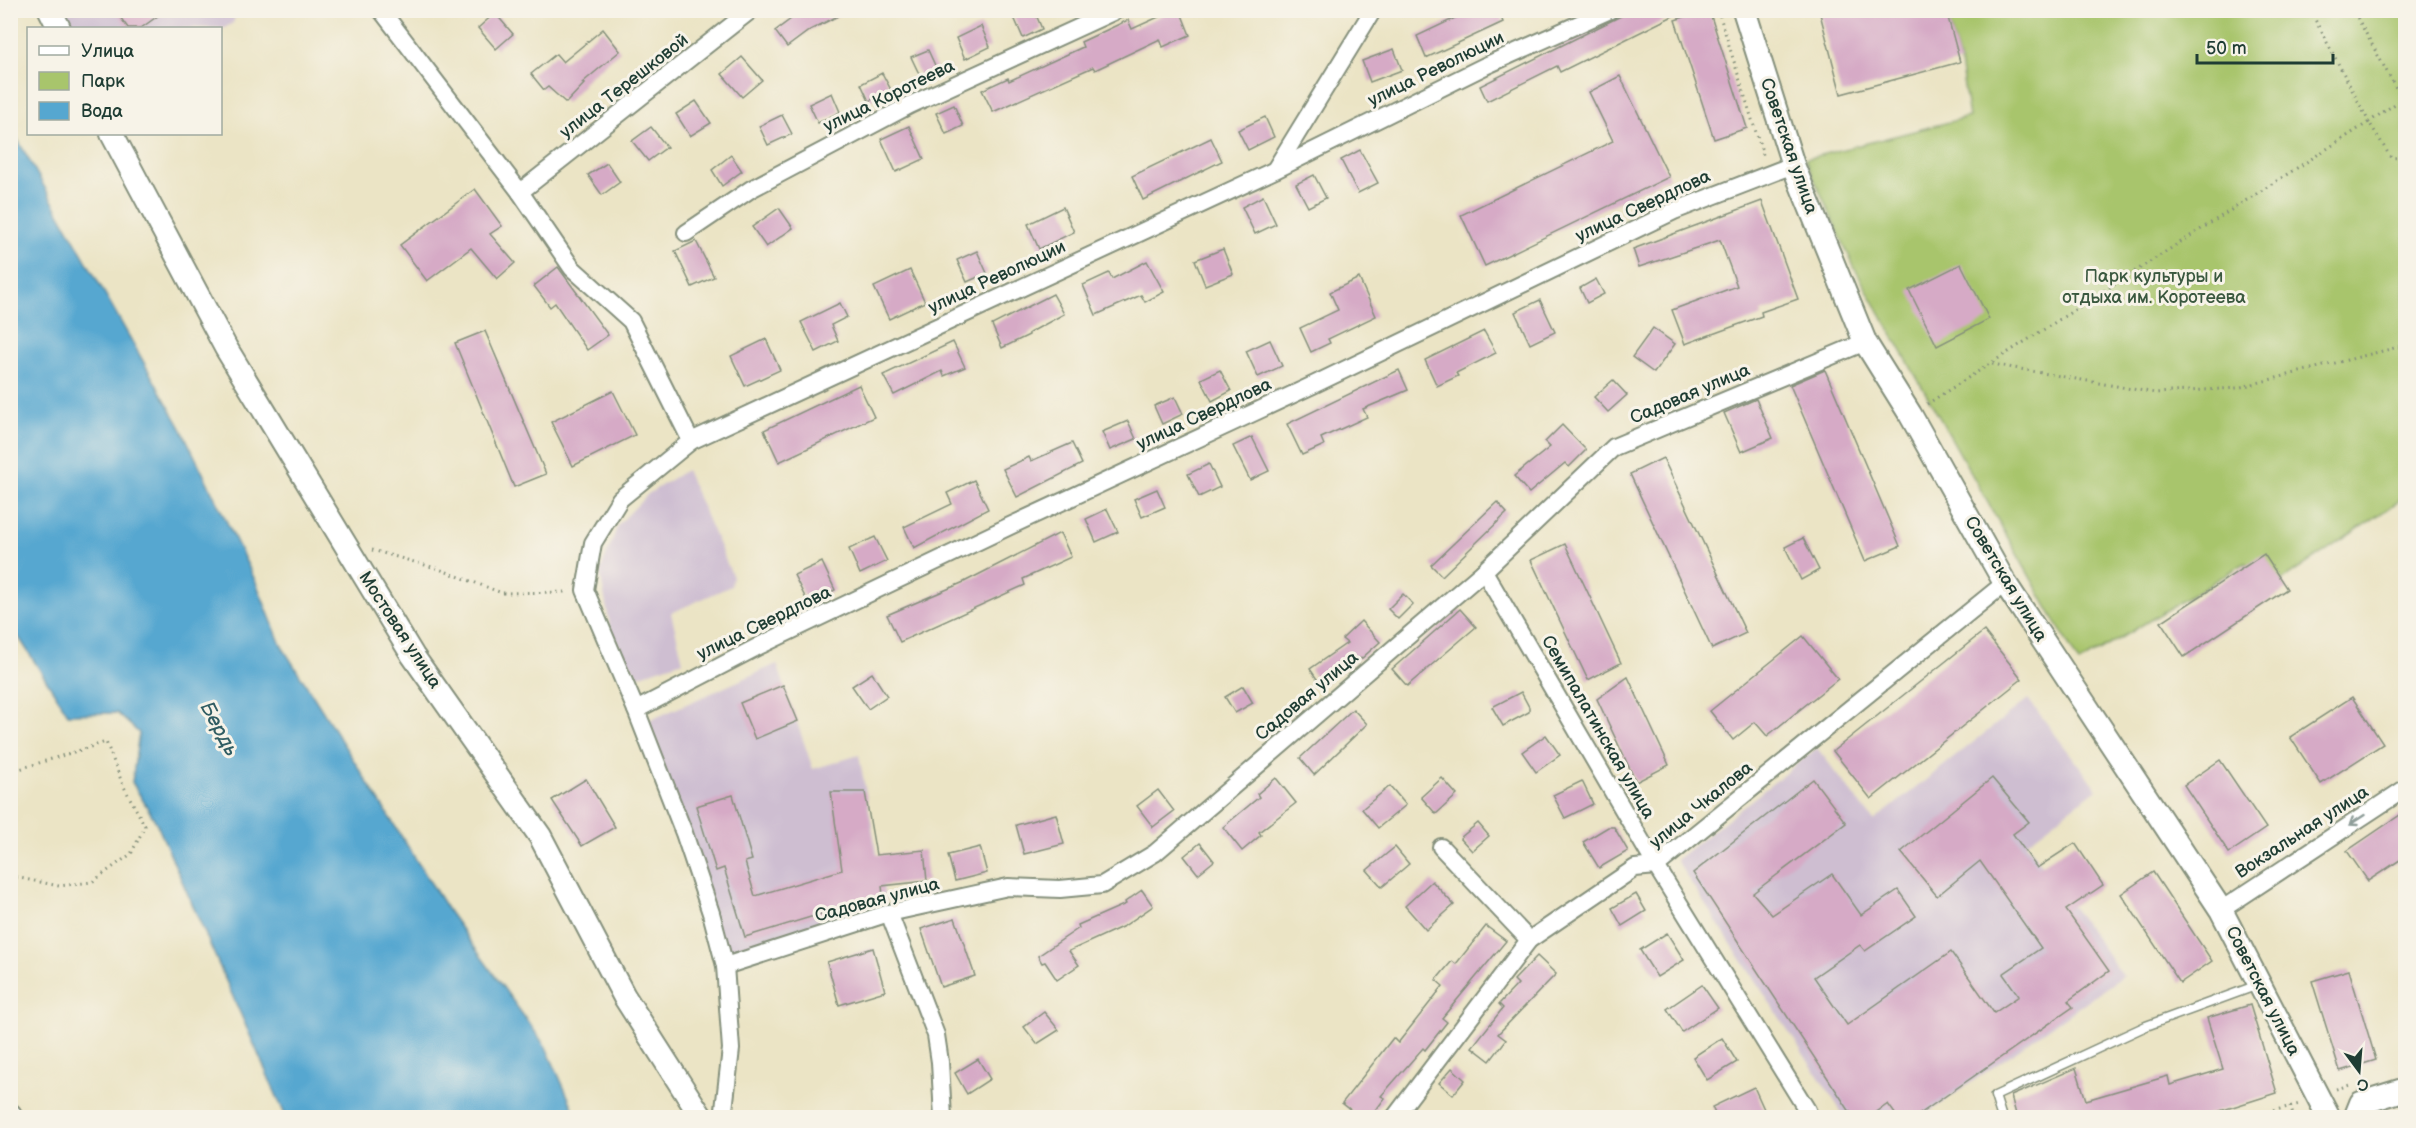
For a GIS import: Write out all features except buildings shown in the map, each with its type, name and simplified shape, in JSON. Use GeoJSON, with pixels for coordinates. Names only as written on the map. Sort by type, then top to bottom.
{"type":"FeatureCollection","features":[{"type":"Feature","properties":{"kind":"main road"},"geometry":{"type":"LineString","coordinates":[[50,10],[58,27]]}},
{"type":"Feature","properties":{"kind":"main road","name":"Советская улица"},"geometry":{"type":"LineString","coordinates":[[1744,10],[1793,165],[1865,342],[1910,414],[2005,584],[2221,910],[2323,1108]]}},
{"type":"Feature","properties":{"kind":"main road","name":"Мостовая улица"},"geometry":{"type":"LineString","coordinates":[[113,135],[226,348],[413,656],[540,836],[624,996],[702,1118]]}},
{"type":"Feature","properties":{"kind":"main road"},"geometry":{"type":"LineString","coordinates":[[2355,1118],[2361,1103],[2406,1089]]}},
{"type":"Feature","properties":{"kind":"street"},"geometry":{"type":"LineString","coordinates":[[381,10],[520,192],[572,268],[630,321],[691,441]]}},
{"type":"Feature","properties":{"kind":"street","name":"улица Терешковой"},"geometry":{"type":"LineString","coordinates":[[520,192],[751,10]]}},
{"type":"Feature","properties":{"kind":"street","name":"улица Коротеева"},"geometry":{"type":"LineString","coordinates":[[686,232],[751,189],[910,105],[1117,10]]}},
{"type":"Feature","properties":{"kind":"street"},"geometry":{"type":"LineString","coordinates":[[1275,170],[1373,10]]}},
{"type":"Feature","properties":{"kind":"street","name":"улица Революции"},"geometry":{"type":"LineString","coordinates":[[585,591],[593,543],[620,499],[691,441],[1275,170],[1485,66],[1610,10]]}},
{"type":"Feature","properties":{"kind":"street","name":"улица Свердлова"},"geometry":{"type":"LineString","coordinates":[[636,710],[761,645],[1313,385],[1674,211],[1768,172],[1793,165]]}},
{"type":"Feature","properties":{"kind":"street","name":"Садовая улица"},"geometry":{"type":"LineString","coordinates":[[725,966],[889,913],[1008,887],[1060,889],[1102,885],[1155,853],[1484,570],[1614,447],[1865,342]]}},
{"type":"Feature","properties":{"kind":"street","name":"Семипалатинская улица"},"geometry":{"type":"LineString","coordinates":[[1484,570],[1656,866],[1810,1118]]}},
{"type":"Feature","properties":{"kind":"street","name":"улица Чкалова"},"geometry":{"type":"LineString","coordinates":[[1394,1118],[1528,940],[1635,868],[1656,866],[2005,584]]}},
{"type":"Feature","properties":{"kind":"street"},"geometry":{"type":"LineString","coordinates":[[585,591],[636,710],[684,833],[711,913],[725,966],[731,1049],[723,1118]]}},
{"type":"Feature","properties":{"kind":"street","name":"Вокзальная улица"},"geometry":{"type":"LineString","coordinates":[[2221,910],[2406,788]]}},
{"type":"Feature","properties":{"kind":"street"},"geometry":{"type":"LineString","coordinates":[[1441,847],[1528,940]]}},
{"type":"Feature","properties":{"kind":"street"},"geometry":{"type":"LineString","coordinates":[[889,913],[936,1035],[943,1118]]}},
{"type":"Feature","properties":{"kind":"lane"},"geometry":{"type":"LineString","coordinates":[[2002,1118],[1995,1096],[2146,1026],[2260,984]]}},
{"type":"Feature","properties":{"kind":"path"},"geometry":{"type":"LineString","coordinates":[[1718,10],[1768,172]]}},
{"type":"Feature","properties":{"kind":"path"},"geometry":{"type":"LineString","coordinates":[[2310,10],[2369,122],[2391,158],[2406,157]]}},
{"type":"Feature","properties":{"kind":"path"},"geometry":{"type":"LineString","coordinates":[[1910,414],[2404,98],[2353,10]]}},
{"type":"Feature","properties":{"kind":"path"},"geometry":{"type":"LineString","coordinates":[[1991,364],[2155,393],[2237,388],[2406,345]]}},
{"type":"Feature","properties":{"kind":"path"},"geometry":{"type":"LineString","coordinates":[[344,543],[439,569],[502,593],[585,591]]}},
{"type":"Feature","properties":{"kind":"path"},"geometry":{"type":"LineString","coordinates":[[10,772],[106,742],[123,785],[145,826],[131,854],[92,882],[59,886],[10,876]]}},
{"type":"Feature","properties":{"kind":"path"},"geometry":{"type":"LineString","coordinates":[[2244,1118],[2290,1106],[2323,1108]]}},
{"type":"Feature","properties":{"kind":"path"},"geometry":{"type":"LineString","coordinates":[[2290,1106],[2294,1118]]}},
{"type":"Feature","properties":{"kind":"shaded area"},"geometry":{"type":"Polygon","coordinates":[[[56,11],[237,11],[233,23],[222,29],[222,27],[66,27],[56,11]]]}},
{"type":"Feature","properties":{"kind":"shaded area"},"geometry":{"type":"Polygon","coordinates":[[[686,470],[733,577],[731,586],[671,613],[683,661],[638,676],[612,637],[600,572],[618,525],[648,494],[686,470]]]}},
{"type":"Feature","properties":{"kind":"shaded area"},"geometry":{"type":"Polygon","coordinates":[[[777,664],[813,769],[859,755],[889,913],[725,966],[646,722],[777,664]]]}},
{"type":"Feature","properties":{"kind":"shaded area"},"geometry":{"type":"Polygon","coordinates":[[[2028,699],[2097,789],[2026,843],[2123,976],[1922,1117],[1845,1117],[1676,860],[1817,748],[1874,821],[2028,699]]]}},
{"type":"Feature","properties":{"kind":"green space","name":"Парк культуры и отдыха им. Коротеева"},"geometry":{"type":"Polygon","coordinates":[[[1946,11],[2405,11],[2405,497],[2272,587],[2245,563],[2079,663],[1855,269],[1805,159],[1969,117],[1960,62],[1946,11]]]}},
{"type":"Feature","properties":{"kind":"water","name":"Бердь"},"geometry":{"type":"Polygon","coordinates":[[[11,128],[181,428],[255,580],[281,645],[449,912],[546,1047],[577,1117],[286,1117],[156,822],[132,782],[139,733],[117,713],[68,714],[11,625],[11,128]]]}}]}
